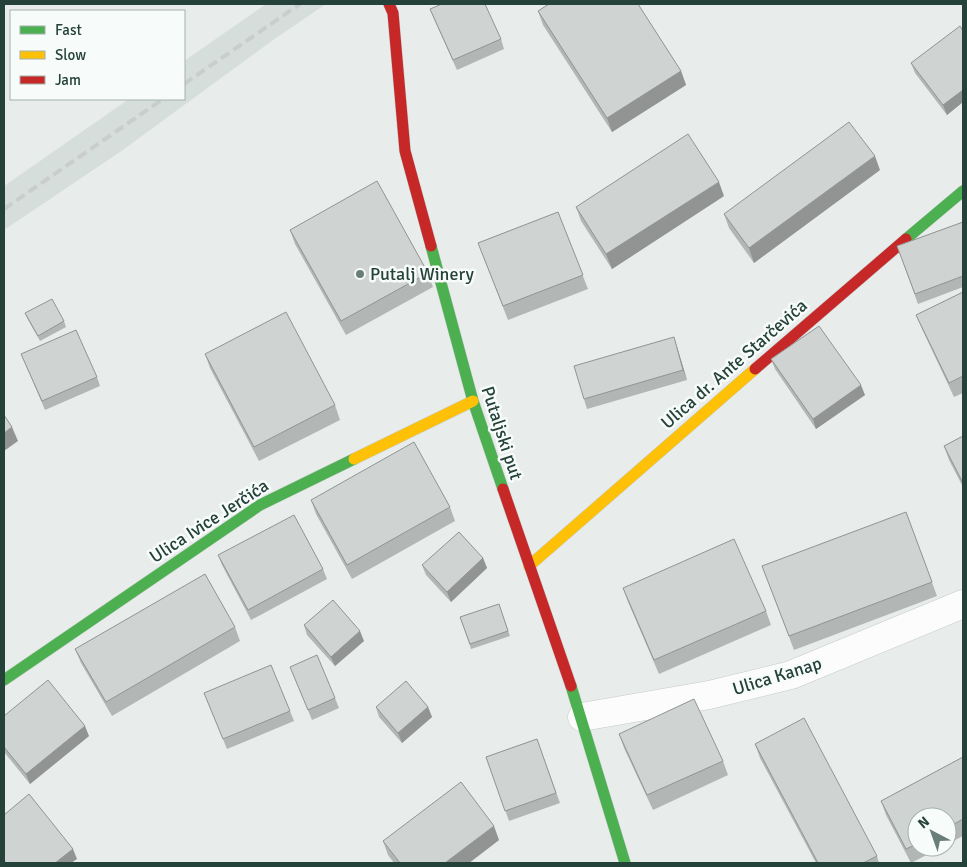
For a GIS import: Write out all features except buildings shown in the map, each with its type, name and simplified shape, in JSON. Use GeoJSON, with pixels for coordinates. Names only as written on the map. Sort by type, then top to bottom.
{"type":"FeatureCollection","features":[{"type":"Feature","properties":{"kind":"street","name":"Putaljski put"},"geometry":{"type":"LineString","coordinates":[[390,4],[393,13],[405,151],[473,401],[582,718],[625,863]]}},
{"type":"Feature","properties":{"kind":"street","name":"Ulica dr. Ante Starčevića"},"geometry":{"type":"LineString","coordinates":[[530,566],[807,323],[963,191]]}},
{"type":"Feature","properties":{"kind":"street","name":"Ulica Ivice Jerčića"},"geometry":{"type":"LineString","coordinates":[[4,680],[260,505],[473,401]]}},
{"type":"Feature","properties":{"kind":"street","name":"Ulica Kanap"},"geometry":{"type":"LineString","coordinates":[[582,718],[709,696],[791,675],[963,604]]}},
{"type":"Feature","properties":{"kind":"shaded area"},"geometry":{"type":"Polygon","coordinates":[[[266,4],[326,4],[276,38],[120,152],[4,230],[4,186],[128,100],[185,100],[185,60],[266,4]]]}},
{"type":"Feature","properties":{"kind":"railway"},"geometry":{"type":"LineString","coordinates":[[185,83],[300,4]]}},
{"type":"Feature","properties":{"kind":"railway"},"geometry":{"type":"LineString","coordinates":[[4,209],[162,100]]}},
{"type":"Feature","properties":{"kind":"traffic: fast"},"geometry":{"type":"LineString","coordinates":[[906,239],[963,191]]}},
{"type":"Feature","properties":{"kind":"traffic: fast"},"geometry":{"type":"LineString","coordinates":[[431,246],[473,401],[503,489]]}},
{"type":"Feature","properties":{"kind":"traffic: fast"},"geometry":{"type":"LineString","coordinates":[[4,680],[260,505],[354,459]]}},
{"type":"Feature","properties":{"kind":"traffic: fast"},"geometry":{"type":"LineString","coordinates":[[571,686],[625,863]]}},
{"type":"Feature","properties":{"kind":"traffic: slow"},"geometry":{"type":"LineString","coordinates":[[529,566],[755,369]]}},
{"type":"Feature","properties":{"kind":"traffic: slow"},"geometry":{"type":"LineString","coordinates":[[354,459],[473,401]]}},
{"type":"Feature","properties":{"kind":"traffic: jam"},"geometry":{"type":"LineString","coordinates":[[389,4],[393,13],[405,151],[431,246]]}},
{"type":"Feature","properties":{"kind":"traffic: jam"},"geometry":{"type":"LineString","coordinates":[[755,369],[906,239]]}},
{"type":"Feature","properties":{"kind":"traffic: jam"},"geometry":{"type":"LineString","coordinates":[[503,489],[571,686]]}},
{"type":"Feature","properties":{"kind":"place","name":"Putalj Winery"},"geometry":{"type":"Point","coordinates":[360,274]}}]}
